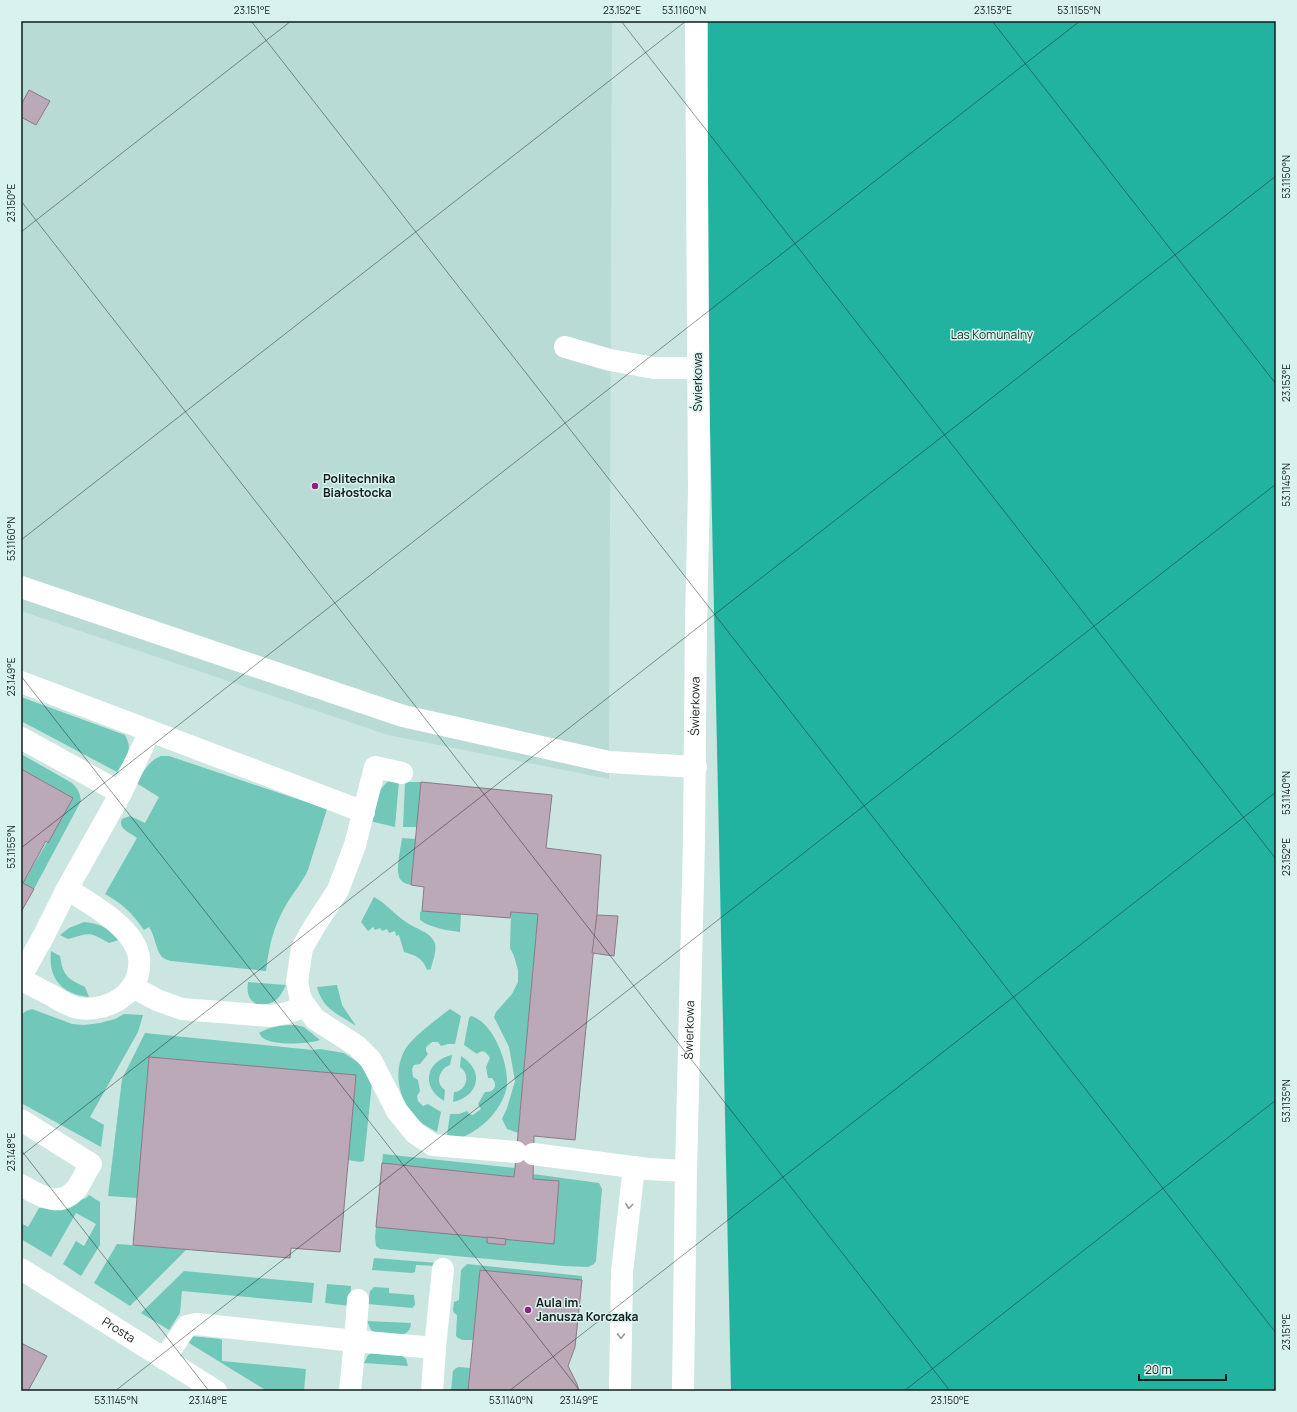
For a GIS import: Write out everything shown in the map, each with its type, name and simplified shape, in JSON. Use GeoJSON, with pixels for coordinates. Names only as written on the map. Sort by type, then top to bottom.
{"type":"FeatureCollection","features":[{"type":"Feature","properties":{"kind":"street","name":"Świerkowa"},"geometry":{"type":"LineString","coordinates":[[684,1391],[686,1171],[696,767],[696,622],[699,489],[696,21]]}},
{"type":"Feature","properties":{"kind":"street"},"geometry":{"type":"LineString","coordinates":[[564,347],[610,360],[654,368],[698,368]]}},
{"type":"Feature","properties":{"kind":"street"},"geometry":{"type":"LineString","coordinates":[[21,587],[403,716],[609,762],[696,767]]}},
{"type":"Feature","properties":{"kind":"street"},"geometry":{"type":"LineString","coordinates":[[21,682],[364,812]]}},
{"type":"Feature","properties":{"kind":"street"},"geometry":{"type":"LineString","coordinates":[[21,976],[43,937],[67,889],[121,793],[150,731]]}},
{"type":"Feature","properties":{"kind":"street"},"geometry":{"type":"LineString","coordinates":[[21,738],[121,793]]}},
{"type":"Feature","properties":{"kind":"street"},"geometry":{"type":"LineString","coordinates":[[402,773],[375,767],[355,845],[338,890],[314,926],[302,948],[297,982],[301,1000],[305,1006],[315,1019],[357,1046],[371,1060],[397,1111],[416,1133],[433,1144],[525,1153],[648,1169],[686,1171]]}},
{"type":"Feature","properties":{"kind":"street"},"geometry":{"type":"LineString","coordinates":[[21,980],[63,1002],[78,1008],[102,1007],[113,1003],[119,1000],[133,987],[138,975],[140,959],[135,945],[125,931],[108,916],[67,889]]}},
{"type":"Feature","properties":{"kind":"street"},"geometry":{"type":"LineString","coordinates":[[133,987],[157,1000],[182,1009],[270,1016],[287,1013],[305,1006]]}},
{"type":"Feature","properties":{"kind":"street"},"geometry":{"type":"LineString","coordinates":[[21,1120],[91,1164],[77,1188],[68,1196],[55,1200],[44,1198],[21,1185]]}},
{"type":"Feature","properties":{"kind":"street"},"geometry":{"type":"LineString","coordinates":[[620,1391],[622,1272],[634,1167]]}},
{"type":"Feature","properties":{"kind":"street","name":"Prosta"},"geometry":{"type":"LineString","coordinates":[[21,1269],[216,1391]]}},
{"type":"Feature","properties":{"kind":"street"},"geometry":{"type":"LineString","coordinates":[[432,1391],[443,1269]]}},
{"type":"Feature","properties":{"kind":"street"},"geometry":{"type":"LineString","coordinates":[[350,1391],[358,1300]]}},
{"type":"Feature","properties":{"kind":"street"},"geometry":{"type":"LineString","coordinates":[[164,1358],[187,1326],[196,1324],[435,1348]]}},
{"type":"Feature","properties":{"kind":"shaded area","name":"Politechnika Białostocka"},"geometry":{"type":"Polygon","coordinates":[[[21,21],[612,21],[609,779],[388,735],[21,611],[21,21]]]}},
{"type":"Feature","properties":{"kind":"green space","name":"Las Komunalny"},"geometry":{"type":"Polygon","coordinates":[[[708,21],[1276,21],[1276,1391],[731,1391],[707,288],[708,21]]]}},
{"type":"Feature","properties":{"kind":"green space"},"geometry":{"type":"Polygon","coordinates":[[[21,697],[125,735],[128,741],[129,750],[117,772],[21,721],[21,697]]]}},
{"type":"Feature","properties":{"kind":"green space"},"geometry":{"type":"Polygon","coordinates":[[[21,754],[72,783],[78,791],[81,801],[34,889],[23,883],[73,798],[21,769],[21,754]]]}},
{"type":"Feature","properties":{"kind":"green space"},"geometry":{"type":"Polygon","coordinates":[[[161,756],[169,756],[327,809],[308,870],[286,905],[275,929],[270,945],[266,971],[171,961],[165,959],[160,954],[149,927],[144,930],[127,909],[105,894],[137,838],[123,828],[121,825],[122,819],[130,816],[145,823],[159,797],[136,783],[153,760],[161,756]]]}},
{"type":"Feature","properties":{"kind":"green space"},"geometry":{"type":"Polygon","coordinates":[[[390,780],[399,781],[395,827],[370,821],[379,793],[390,780]]]}},
{"type":"Feature","properties":{"kind":"green space"},"geometry":{"type":"Polygon","coordinates":[[[405,782],[421,782],[417,827],[403,827],[405,782]]]}},
{"type":"Feature","properties":{"kind":"green space"},"geometry":{"type":"Polygon","coordinates":[[[402,838],[416,839],[411,885],[400,879],[398,870],[402,838]]]}},
{"type":"Feature","properties":{"kind":"green space"},"geometry":{"type":"Polygon","coordinates":[[[374,897],[402,919],[430,936],[435,944],[431,969],[427,970],[421,960],[412,954],[404,952],[399,935],[396,936],[395,931],[389,933],[387,929],[382,931],[380,928],[375,930],[373,927],[368,931],[361,922],[374,897]]]}},
{"type":"Feature","properties":{"kind":"green space"},"geometry":{"type":"Polygon","coordinates":[[[420,912],[461,914],[460,932],[439,928],[424,923],[420,920],[420,912]]]}},
{"type":"Feature","properties":{"kind":"green space"},"geometry":{"type":"Polygon","coordinates":[[[511,912],[538,914],[518,1133],[507,1129],[502,1119],[515,1081],[509,1047],[494,1017],[496,1012],[512,994],[518,982],[518,970],[510,948],[511,912]]]}},
{"type":"Feature","properties":{"kind":"green space"},"geometry":{"type":"Polygon","coordinates":[[[84,922],[103,927],[119,940],[109,943],[97,936],[89,934],[68,939],[60,935],[69,928],[84,922]]]}},
{"type":"Feature","properties":{"kind":"green space"},"geometry":{"type":"Polygon","coordinates":[[[51,951],[60,956],[62,967],[67,976],[85,987],[89,997],[71,992],[58,983],[54,977],[52,969],[51,951]]]}},
{"type":"Feature","properties":{"kind":"green space"},"geometry":{"type":"Polygon","coordinates":[[[248,982],[286,985],[281,995],[275,1001],[267,1004],[256,1004],[248,994],[248,982]]]}},
{"type":"Feature","properties":{"kind":"green space"},"geometry":{"type":"Polygon","coordinates":[[[337,985],[342,1005],[356,1026],[332,1011],[327,1006],[323,1001],[317,987],[337,985]]]}},
{"type":"Feature","properties":{"kind":"green space"},"geometry":{"type":"Polygon","coordinates":[[[32,1009],[72,1024],[84,1025],[115,1019],[124,1014],[143,1015],[138,1032],[90,1117],[104,1125],[101,1147],[21,1103],[21,1015],[32,1009]]]}},
{"type":"Feature","properties":{"kind":"green space"},"geometry":{"type":"Polygon","coordinates":[[[450,1009],[461,1016],[455,1044],[441,1046],[438,1042],[432,1042],[426,1047],[428,1054],[420,1064],[414,1065],[412,1069],[413,1077],[418,1080],[420,1091],[417,1096],[418,1101],[423,1106],[428,1104],[441,1112],[437,1132],[419,1121],[405,1103],[399,1085],[399,1066],[406,1048],[410,1043],[426,1027],[450,1009]]]}},
{"type":"Feature","properties":{"kind":"green space"},"geometry":{"type":"Polygon","coordinates":[[[471,1016],[486,1026],[498,1044],[505,1065],[507,1083],[503,1099],[494,1114],[474,1131],[463,1137],[457,1138],[447,1135],[450,1114],[459,1114],[467,1111],[469,1114],[473,1115],[481,1109],[478,1104],[485,1092],[493,1090],[495,1085],[492,1078],[488,1078],[486,1067],[490,1058],[488,1054],[481,1051],[477,1054],[464,1045],[469,1018],[471,1016]]]}},
{"type":"Feature","properties":{"kind":"green space"},"geometry":{"type":"Polygon","coordinates":[[[296,1025],[304,1027],[320,1040],[300,1043],[283,1043],[268,1041],[262,1038],[259,1033],[277,1026],[296,1025]]]}},
{"type":"Feature","properties":{"kind":"green space"},"geometry":{"type":"Polygon","coordinates":[[[145,1033],[313,1050],[320,1049],[344,1053],[359,1063],[372,1082],[364,1161],[360,1162],[348,1160],[355,1075],[150,1057],[137,1198],[108,1196],[122,1079],[145,1033]]]}},
{"type":"Feature","properties":{"kind":"green space"},"geometry":{"type":"Polygon","coordinates":[[[452,1055],[450,1065],[443,1069],[439,1080],[440,1084],[445,1090],[444,1101],[436,1095],[431,1088],[429,1075],[436,1063],[443,1058],[452,1055]]]}},
{"type":"Feature","properties":{"kind":"green space"},"geometry":{"type":"Polygon","coordinates":[[[461,1056],[469,1062],[474,1069],[476,1082],[469,1094],[462,1099],[453,1102],[454,1092],[462,1089],[466,1082],[466,1074],[460,1067],[461,1056]]]}},
{"type":"Feature","properties":{"kind":"green space"},"geometry":{"type":"Polygon","coordinates":[[[383,1154],[515,1168],[514,1177],[382,1163],[383,1154]]]}},
{"type":"Feature","properties":{"kind":"green space"},"geometry":{"type":"Polygon","coordinates":[[[533,1174],[599,1183],[602,1189],[596,1261],[594,1264],[588,1267],[564,1266],[380,1249],[376,1246],[376,1227],[487,1237],[487,1243],[505,1245],[506,1239],[554,1244],[559,1181],[533,1179],[533,1174]]]}},
{"type":"Feature","properties":{"kind":"green space"},"geometry":{"type":"Polygon","coordinates":[[[89,1195],[100,1202],[100,1245],[81,1276],[63,1264],[76,1241],[84,1246],[96,1224],[76,1213],[51,1257],[21,1239],[21,1223],[28,1227],[39,1208],[57,1209],[86,1198],[89,1195]]]}},
{"type":"Feature","properties":{"kind":"green space"},"geometry":{"type":"Polygon","coordinates":[[[117,1244],[187,1249],[130,1306],[94,1283],[117,1244]]]}},
{"type":"Feature","properties":{"kind":"green space"},"geometry":{"type":"Polygon","coordinates":[[[374,1258],[438,1263],[438,1266],[416,1265],[415,1272],[412,1273],[372,1270],[374,1258]]]}},
{"type":"Feature","properties":{"kind":"green space"},"geometry":{"type":"Polygon","coordinates":[[[467,1264],[582,1276],[582,1280],[480,1270],[473,1340],[464,1340],[456,1336],[457,1315],[453,1310],[454,1302],[459,1300],[461,1270],[467,1264]]]}},
{"type":"Feature","properties":{"kind":"green space"},"geometry":{"type":"Polygon","coordinates":[[[184,1271],[314,1283],[312,1303],[182,1291],[180,1313],[169,1330],[141,1313],[184,1271]]]}},
{"type":"Feature","properties":{"kind":"green space"},"geometry":{"type":"Polygon","coordinates":[[[327,1284],[351,1286],[350,1306],[325,1303],[327,1284]]]}},
{"type":"Feature","properties":{"kind":"green space"},"geometry":{"type":"Polygon","coordinates":[[[374,1287],[389,1288],[389,1293],[414,1295],[415,1305],[412,1308],[368,1304],[370,1291],[374,1287]]]}},
{"type":"Feature","properties":{"kind":"green space"},"geometry":{"type":"Polygon","coordinates":[[[367,1321],[411,1323],[411,1325],[409,1330],[403,1335],[374,1332],[371,1330],[367,1321]]]}},
{"type":"Feature","properties":{"kind":"green space"},"geometry":{"type":"Polygon","coordinates":[[[191,1336],[222,1340],[222,1361],[306,1369],[304,1391],[267,1391],[189,1343],[188,1341],[191,1336]]]}},
{"type":"Feature","properties":{"kind":"green space"},"geometry":{"type":"Polygon","coordinates":[[[372,1353],[401,1355],[406,1359],[408,1366],[364,1363],[368,1355],[372,1353]]]}},
{"type":"Feature","properties":{"kind":"green space"},"geometry":{"type":"Polygon","coordinates":[[[459,1367],[470,1368],[468,1391],[451,1391],[453,1371],[459,1367]]]}},
{"type":"Feature","properties":{"kind":"building"},"geometry":{"type":"Polygon","coordinates":[[[29,90],[50,101],[36,125],[21,117],[21,105],[29,90]]]}},
{"type":"Feature","properties":{"kind":"building"},"geometry":{"type":"Polygon","coordinates":[[[21,769],[73,798],[48,843],[46,841],[23,883],[34,889],[21,912],[21,769]]]}},
{"type":"Feature","properties":{"kind":"building"},"geometry":{"type":"Polygon","coordinates":[[[421,782],[552,795],[546,848],[601,855],[597,915],[575,1140],[534,1136],[533,1179],[559,1181],[554,1244],[376,1227],[382,1163],[514,1177],[515,1168],[538,914],[511,912],[510,918],[422,911],[424,887],[411,885],[421,782]]]}},
{"type":"Feature","properties":{"kind":"building"},"geometry":{"type":"Polygon","coordinates":[[[597,915],[618,916],[614,956],[592,953],[597,915]]]}},
{"type":"Feature","properties":{"kind":"building"},"geometry":{"type":"Polygon","coordinates":[[[149,1057],[356,1075],[340,1252],[291,1248],[290,1258],[133,1245],[149,1057]]]}},
{"type":"Feature","properties":{"kind":"building"},"geometry":{"type":"Polygon","coordinates":[[[487,1237],[506,1239],[505,1245],[487,1243],[487,1237]]]}},
{"type":"Feature","properties":{"kind":"building","name":"Aula im. Janusza Korczaka"},"geometry":{"type":"Polygon","coordinates":[[[480,1270],[582,1280],[575,1347],[568,1366],[579,1391],[468,1391],[480,1270]]]}},
{"type":"Feature","properties":{"kind":"building"},"geometry":{"type":"Polygon","coordinates":[[[21,1343],[47,1356],[28,1391],[21,1391],[21,1343]]]}},
{"type":"Feature","properties":{"kind":"place","name":"Politechnika Białostocka"},"geometry":{"type":"Point","coordinates":[315,486]}},
{"type":"Feature","properties":{"kind":"place","name":"Aula im. Janusza Korczaka"},"geometry":{"type":"Point","coordinates":[528,1310]}}]}
